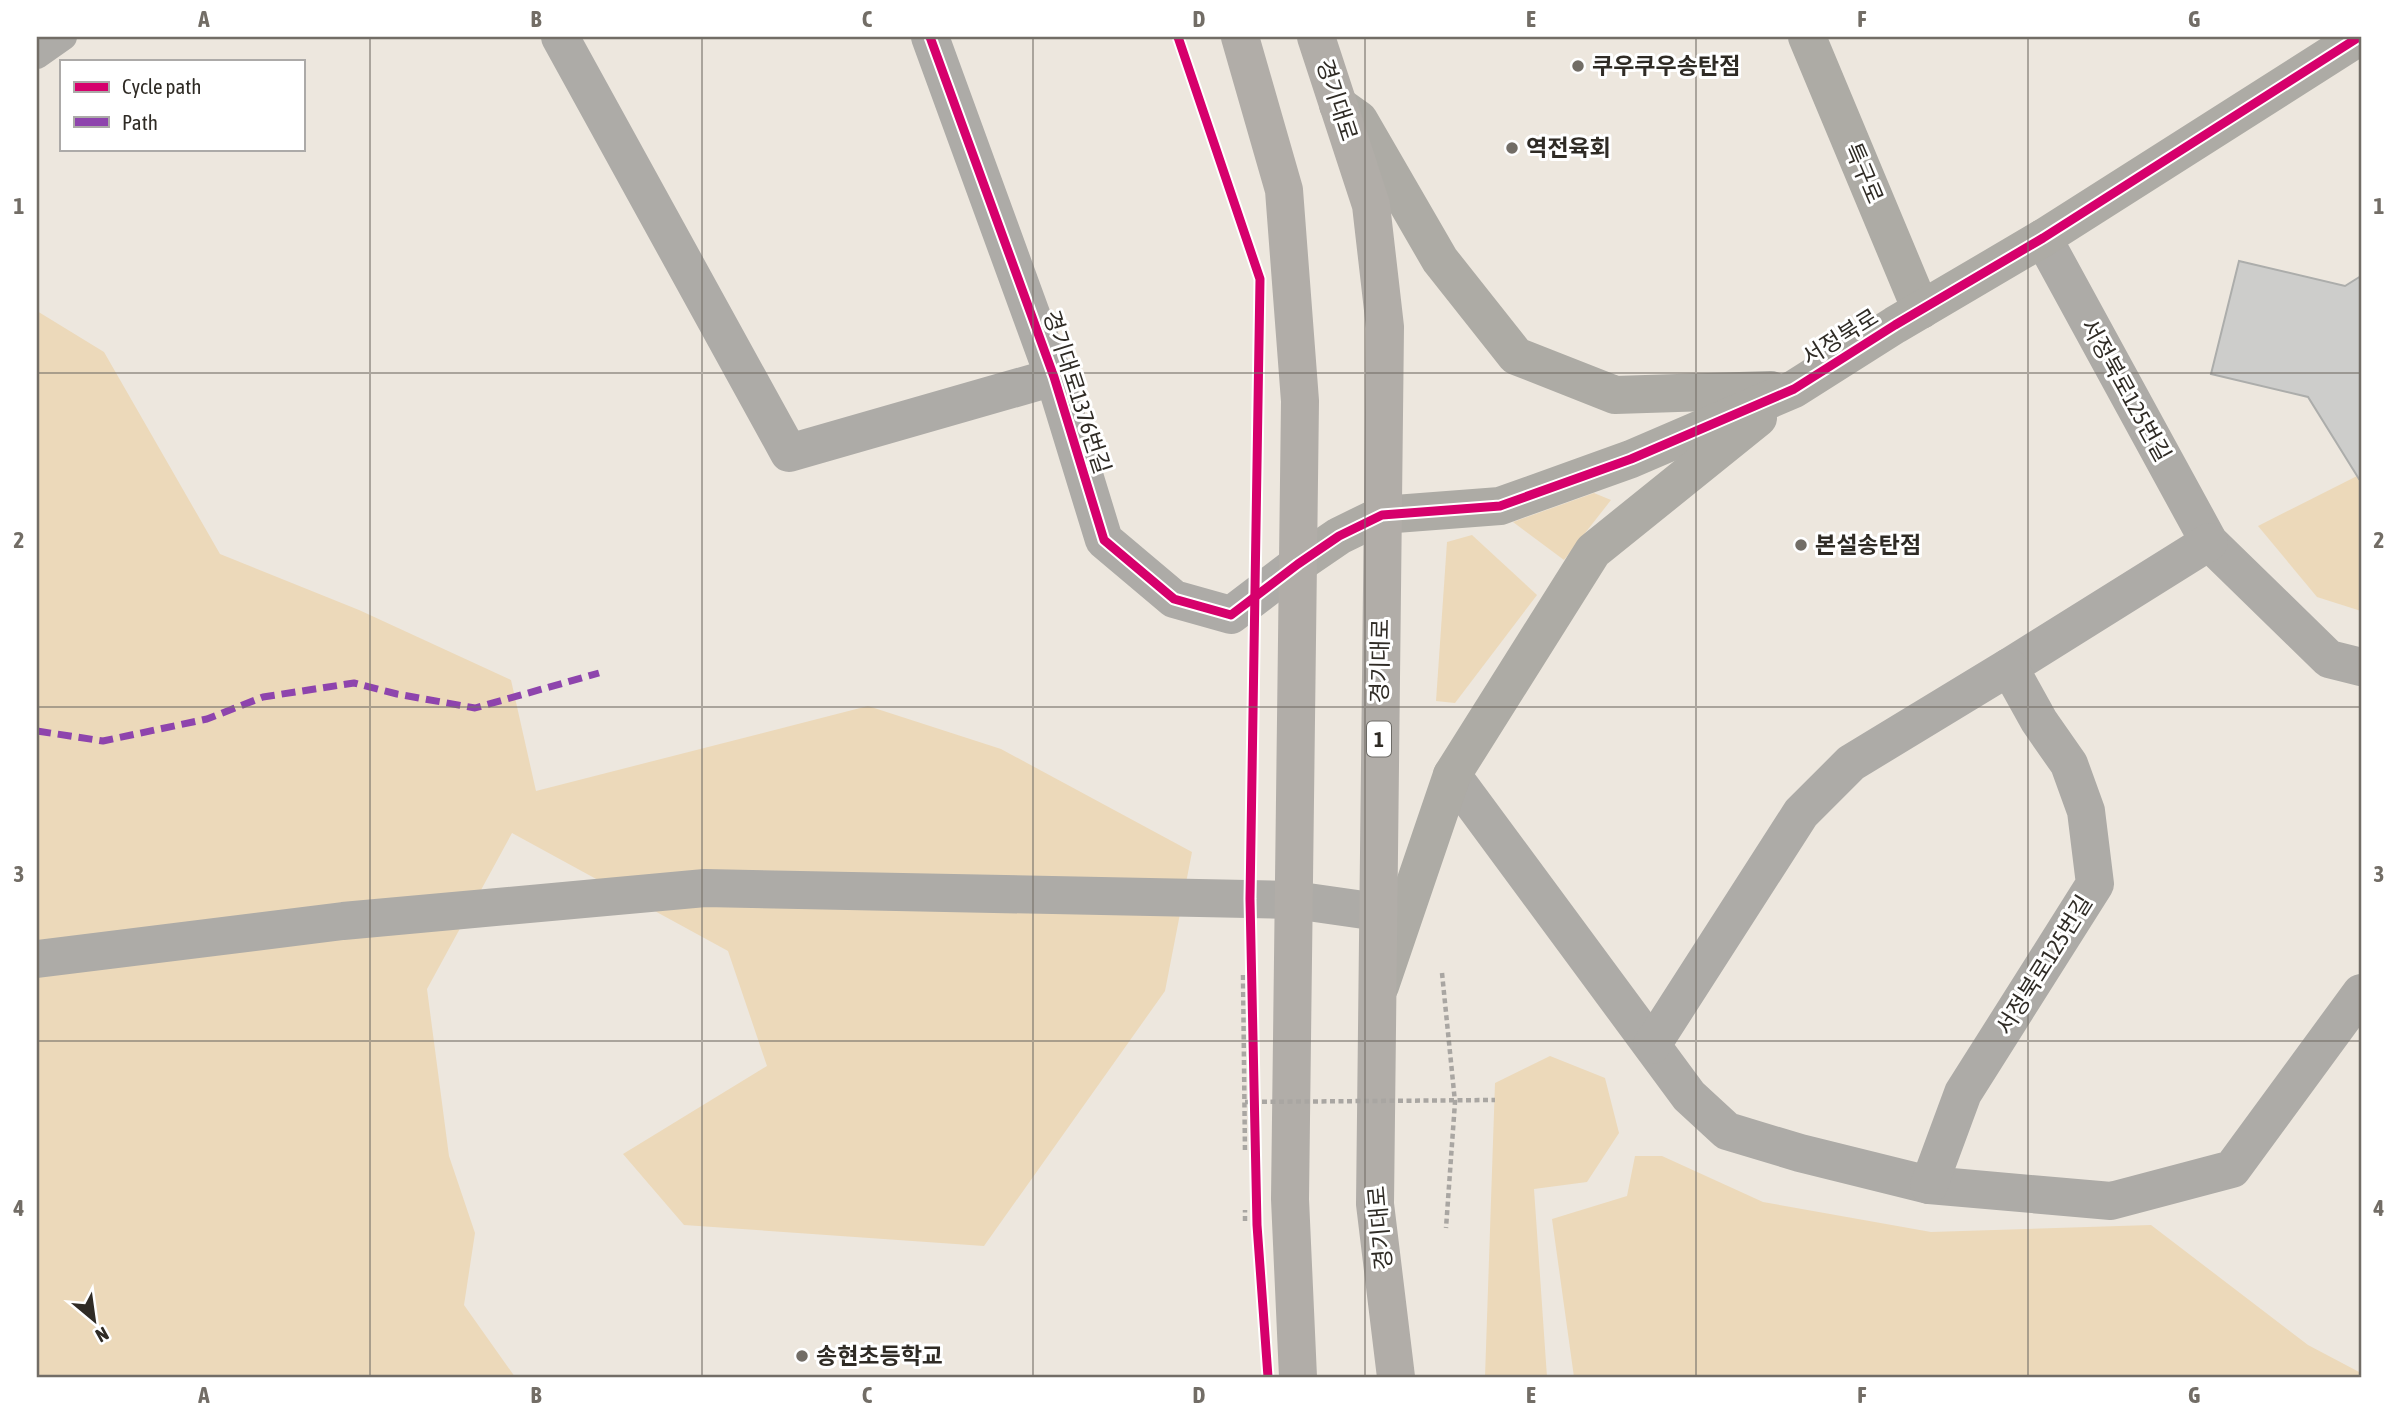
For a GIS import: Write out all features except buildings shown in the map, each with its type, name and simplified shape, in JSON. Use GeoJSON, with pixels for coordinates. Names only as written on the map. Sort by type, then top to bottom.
{"type":"FeatureCollection","features":[{"type":"Feature","properties":{"kind":"main road"},"geometry":{"type":"LineString","coordinates":[[1240,37],[1284,190],[1300,401],[1290,1199],[1298,1377]]}},
{"type":"Feature","properties":{"kind":"main road","name":"경기대로"},"geometry":{"type":"LineString","coordinates":[[1316,37],[1371,205],[1383,314],[1375,1204],[1396,1377]]}},
{"type":"Feature","properties":{"kind":"street"},"geometry":{"type":"LineString","coordinates":[[560,37],[789,453],[1054,377]]}},
{"type":"Feature","properties":{"kind":"street","name":"경기대로1376번길"},"geometry":{"type":"LineString","coordinates":[[930,37],[1054,377],[1104,540],[1174,599],[1231,615],[1298,564]]}},
{"type":"Feature","properties":{"kind":"street","name":"특구로"},"geometry":{"type":"LineString","coordinates":[[1807,37],[1922,310]]}},
{"type":"Feature","properties":{"kind":"street","name":"서정북로"},"geometry":{"type":"LineString","coordinates":[[1298,564],[1339,536],[1382,516],[1500,506],[1631,459],[1794,389],[2043,238],[2359,37]]}},
{"type":"Feature","properties":{"kind":"street"},"geometry":{"type":"LineString","coordinates":[[1338,105],[1359,120],[1440,260],[1516,356],[1615,395],[1794,389]]}},
{"type":"Feature","properties":{"kind":"street","name":"서정북로125번길"},"geometry":{"type":"LineString","coordinates":[[2043,238],[2210,542],[2329,659],[2361,667]]}},
{"type":"Feature","properties":{"kind":"street"},"geometry":{"type":"LineString","coordinates":[[1377,995],[1452,775],[1593,551],[1794,389]]}},
{"type":"Feature","properties":{"kind":"street"},"geometry":{"type":"LineString","coordinates":[[1652,1045],[1801,813],[1851,762],[2210,542]]}},
{"type":"Feature","properties":{"kind":"street","name":"서정북로125번길"},"geometry":{"type":"LineString","coordinates":[[1929,1185],[1963,1093],[2095,884],[2087,811],[2069,764],[2039,721],[2009,667]]}},
{"type":"Feature","properties":{"kind":"street"},"geometry":{"type":"LineString","coordinates":[[1452,775],[1689,1096],[1727,1131],[1800,1153],[1929,1185],[2111,1201],[2232,1169],[2361,993]]}},
{"type":"Feature","properties":{"kind":"street"},"geometry":{"type":"LineString","coordinates":[[37,959],[343,921],[705,888],[1294,900],[1378,912]]}},
{"type":"Feature","properties":{"kind":"lane"},"geometry":{"type":"LineString","coordinates":[[37,56],[64,37]]}},
{"type":"Feature","properties":{"kind":"path"},"geometry":{"type":"LineString","coordinates":[[1251,967],[1255,1157]]}},
{"type":"Feature","properties":{"kind":"path"},"geometry":{"type":"LineString","coordinates":[[1442,972],[1455,1102],[1446,1228]]}},
{"type":"Feature","properties":{"kind":"path"},"geometry":{"type":"LineString","coordinates":[[1242,975],[1245,1155]]}},
{"type":"Feature","properties":{"kind":"path"},"geometry":{"type":"LineString","coordinates":[[1245,1102],[1494,1100]]}},
{"type":"Feature","properties":{"kind":"path"},"geometry":{"type":"LineString","coordinates":[[1245,1208],[1245,1221]]}},
{"type":"Feature","properties":{"kind":"shaded area"},"geometry":{"type":"Polygon","coordinates":[[[37,311],[104,352],[220,554],[359,610],[511,680],[536,791],[868,706],[1001,749],[1192,852],[1165,991],[984,1246],[684,1225],[623,1154],[767,1066],[728,951],[512,833],[427,989],[449,1156],[475,1233],[464,1305],[515,1377],[37,1377],[37,311]]]}},
{"type":"Feature","properties":{"kind":"shaded area"},"geometry":{"type":"Polygon","coordinates":[[[2361,474],[2361,611],[2317,597],[2258,526],[2361,474]]]}},
{"type":"Feature","properties":{"kind":"shaded area"},"geometry":{"type":"Polygon","coordinates":[[[1594,493],[1611,500],[1564,560],[1513,522],[1594,493]]]}},
{"type":"Feature","properties":{"kind":"shaded area"},"geometry":{"type":"Polygon","coordinates":[[[1472,535],[1537,595],[1455,703],[1436,701],[1447,542],[1472,535]]]}},
{"type":"Feature","properties":{"kind":"shaded area"},"geometry":{"type":"Polygon","coordinates":[[[1550,1056],[1605,1078],[1619,1133],[1587,1182],[1534,1189],[1547,1377],[1485,1377],[1495,1083],[1550,1056]]]}},
{"type":"Feature","properties":{"kind":"shaded area"},"geometry":{"type":"Polygon","coordinates":[[[1635,1156],[1662,1156],[1763,1202],[1931,1232],[2151,1225],[2308,1345],[2361,1373],[2361,1377],[1574,1377],[1552,1219],[1627,1196],[1635,1156]]]}},
{"type":"Feature","properties":{"kind":"marked path"},"geometry":{"type":"LineString","coordinates":[[37,731],[103,741],[207,719],[263,697],[354,683],[475,708],[599,673]]}},
{"type":"Feature","properties":{"kind":"cycle path"},"geometry":{"type":"LineString","coordinates":[[930,37],[1054,377],[1104,540],[1174,599],[1231,615],[1339,536],[1382,515],[1500,506],[1631,459],[1794,389],[1895,325],[2043,238],[2359,37]]}},
{"type":"Feature","properties":{"kind":"cycle path"},"geometry":{"type":"LineString","coordinates":[[1178,37],[1260,279],[1250,899],[1257,1225],[1268,1377]]}},
{"type":"Feature","properties":{"kind":"place","name":"쿠우쿠우송탄점"},"geometry":{"type":"Point","coordinates":[1578,66]}},
{"type":"Feature","properties":{"kind":"place","name":"역전육회"},"geometry":{"type":"Point","coordinates":[1512,148]}},
{"type":"Feature","properties":{"kind":"place","name":"본설송탄점"},"geometry":{"type":"Point","coordinates":[1801,545]}},
{"type":"Feature","properties":{"kind":"place","name":"송현초등학교"},"geometry":{"type":"Point","coordinates":[802,1356]}}]}
